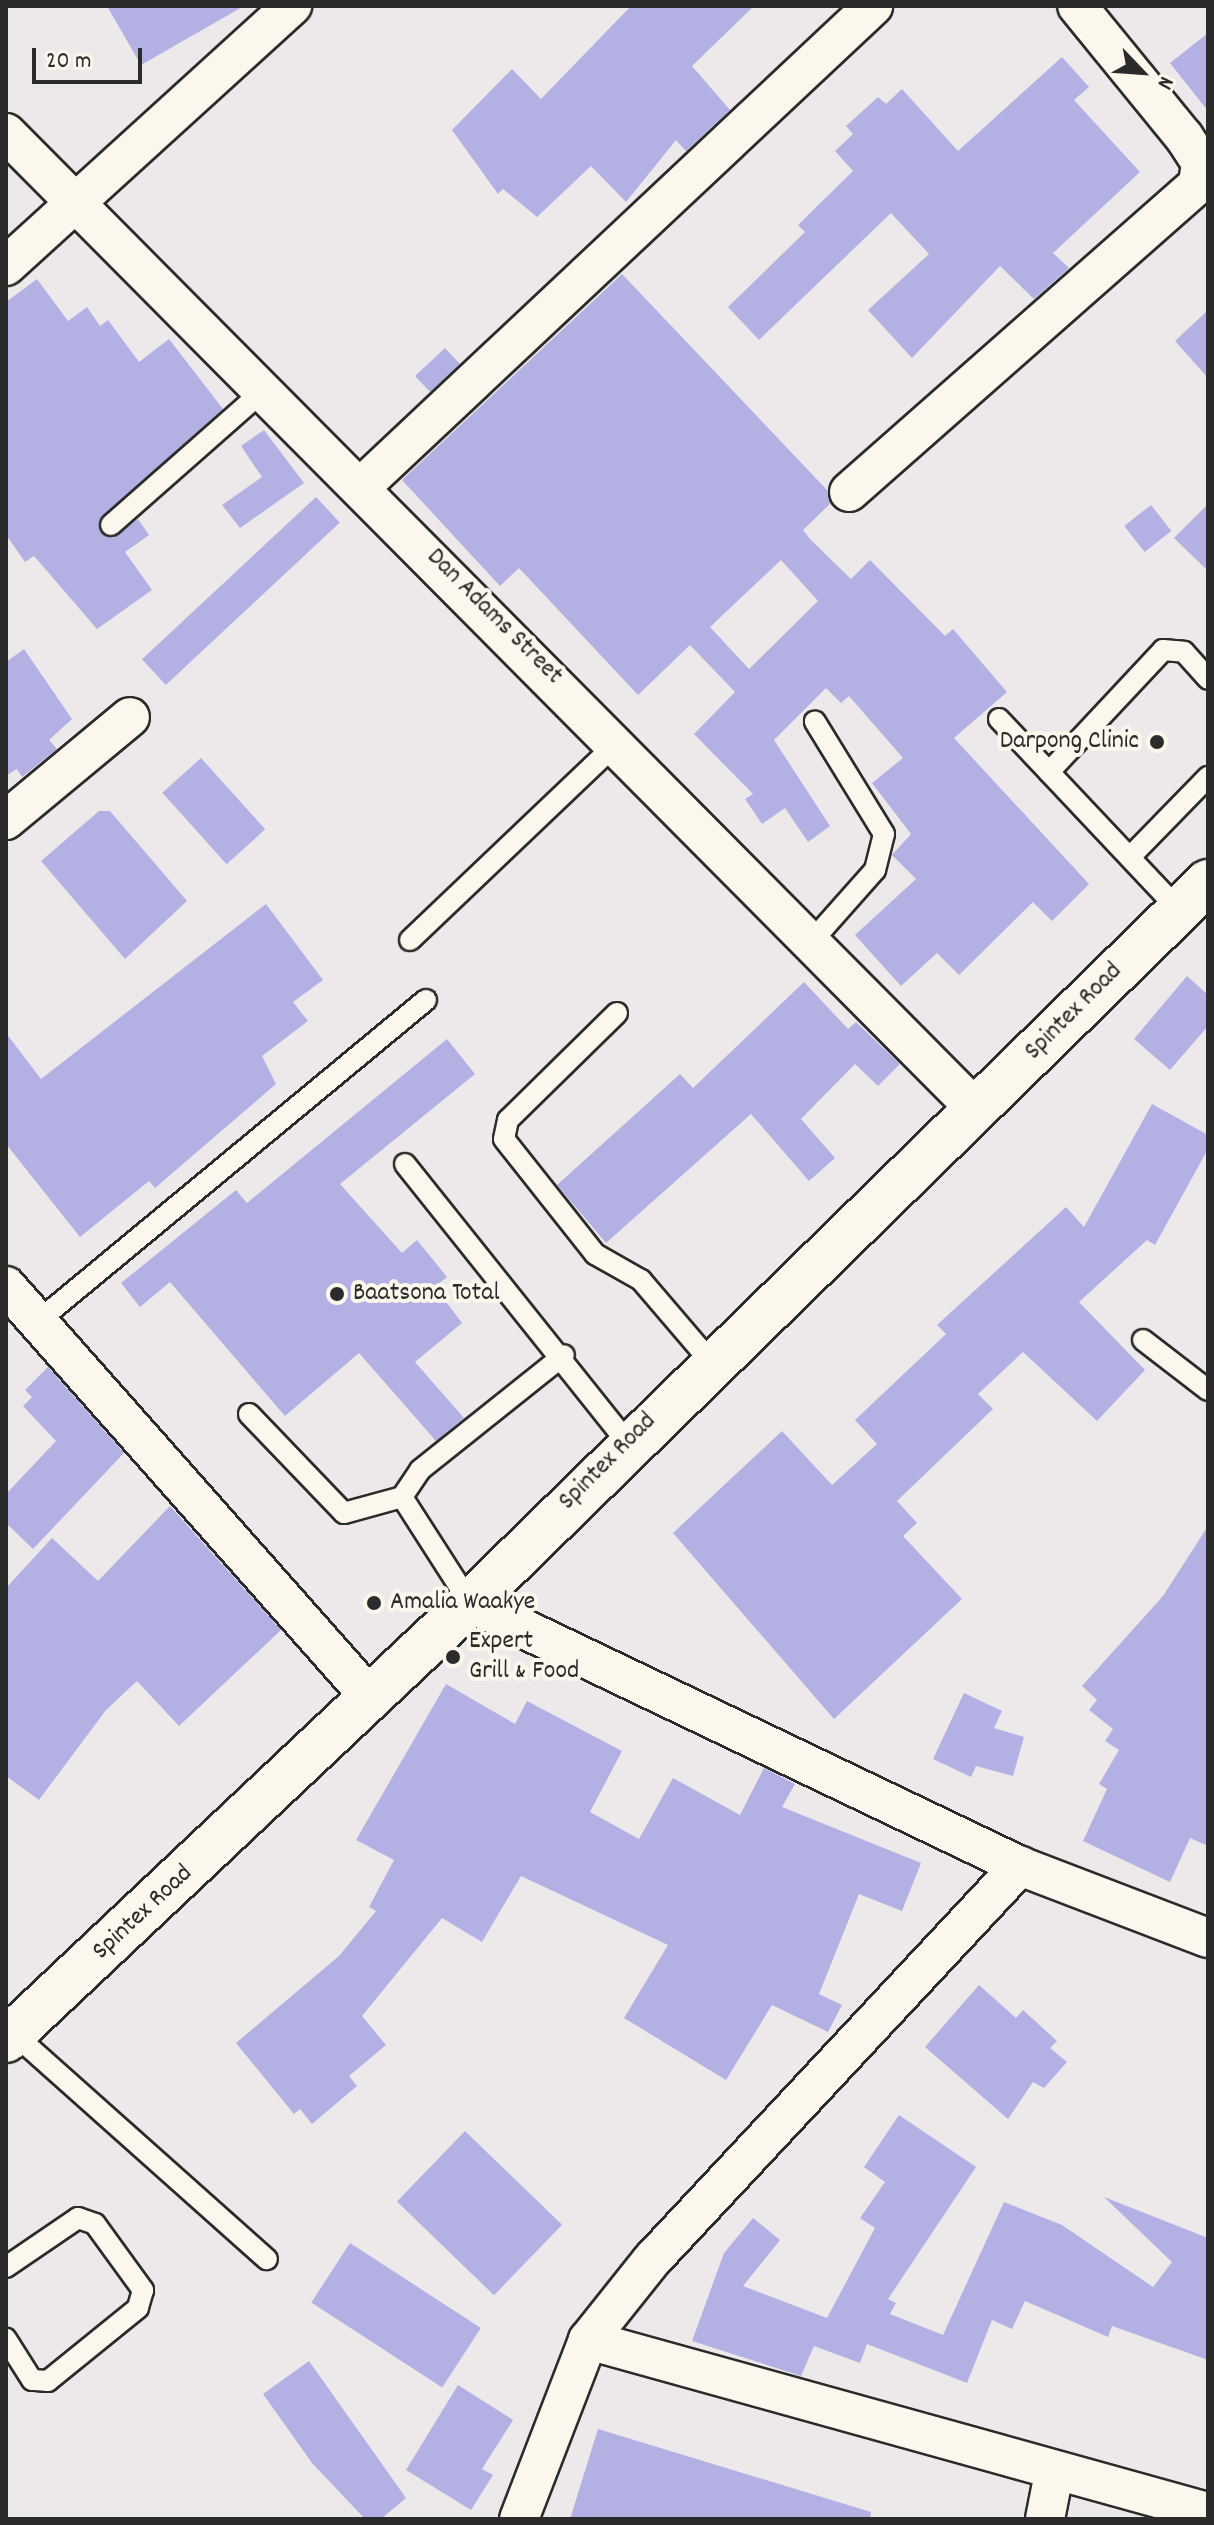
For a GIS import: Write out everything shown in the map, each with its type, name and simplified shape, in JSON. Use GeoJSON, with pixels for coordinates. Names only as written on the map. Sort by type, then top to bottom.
{"type":"FeatureCollection","features":[{"type":"Feature","properties":{"kind":"main road","name":"Spintex Road"},"geometry":{"type":"LineString","coordinates":[[8,2034],[470,1603],[627,1442],[976,1109],[1193,896]]}},
{"type":"Feature","properties":{"kind":"street"},"geometry":{"type":"LineString","coordinates":[[6,266],[292,6]]}},
{"type":"Feature","properties":{"kind":"street"},"geometry":{"type":"LineString","coordinates":[[363,485],[873,6]]}},
{"type":"Feature","properties":{"kind":"street"},"geometry":{"type":"LineString","coordinates":[[849,492],[1198,184],[1201,163],[1184,137],[1077,6]]}},
{"type":"Feature","properties":{"kind":"street","name":"Dan Adams Street"},"geometry":{"type":"LineString","coordinates":[[6,133],[363,485],[976,1109]]}},
{"type":"Feature","properties":{"kind":"street"},"geometry":{"type":"LineString","coordinates":[[6,820],[130,717]]}},
{"type":"Feature","properties":{"kind":"street"},"geometry":{"type":"LineString","coordinates":[[6,1286],[369,1696]]}},
{"type":"Feature","properties":{"kind":"street"},"geometry":{"type":"LineString","coordinates":[[470,1603],[1020,1866],[1208,1938]]}},
{"type":"Feature","properties":{"kind":"street"},"geometry":{"type":"LineString","coordinates":[[519,2519],[588,2340],[651,2261],[1020,1866]]}},
{"type":"Feature","properties":{"kind":"street"},"geometry":{"type":"LineString","coordinates":[[588,2340],[1054,2473],[1208,2512]]}},
{"type":"Feature","properties":{"kind":"street"},"geometry":{"type":"LineString","coordinates":[[1045,2519],[1054,2473]]}},
{"type":"Feature","properties":{"kind":"lane"},"geometry":{"type":"LineString","coordinates":[[111,525],[265,389]]}},
{"type":"Feature","properties":{"kind":"lane"},"geometry":{"type":"LineString","coordinates":[[1049,772],[1163,650],[1184,652],[1208,679]]}},
{"type":"Feature","properties":{"kind":"lane"},"geometry":{"type":"LineString","coordinates":[[999,719],[1130,857],[1193,896]]}},
{"type":"Feature","properties":{"kind":"lane"},"geometry":{"type":"LineString","coordinates":[[812,941],[875,870],[884,834],[815,722]]}},
{"type":"Feature","properties":{"kind":"lane"},"geometry":{"type":"LineString","coordinates":[[410,940],[618,742]]}},
{"type":"Feature","properties":{"kind":"lane"},"geometry":{"type":"LineString","coordinates":[[1130,857],[1208,777]]}},
{"type":"Feature","properties":{"kind":"lane"},"geometry":{"type":"LineString","coordinates":[[37,1322],[426,1000]]}},
{"type":"Feature","properties":{"kind":"lane"},"geometry":{"type":"LineString","coordinates":[[617,1013],[508,1120],[504,1139],[595,1254],[641,1280],[711,1362]]}},
{"type":"Feature","properties":{"kind":"lane"},"geometry":{"type":"LineString","coordinates":[[405,1164],[564,1355],[627,1442]]}},
{"type":"Feature","properties":{"kind":"lane"},"geometry":{"type":"LineString","coordinates":[[1143,1340],[1208,1390]]}},
{"type":"Feature","properties":{"kind":"lane"},"geometry":{"type":"LineString","coordinates":[[249,1414],[344,1513],[402,1497],[420,1470],[564,1355]]}},
{"type":"Feature","properties":{"kind":"lane"},"geometry":{"type":"LineString","coordinates":[[402,1497],[470,1603]]}},
{"type":"Feature","properties":{"kind":"lane"},"geometry":{"type":"LineString","coordinates":[[8,2034],[267,2259]]}},
{"type":"Feature","properties":{"kind":"lane"},"geometry":{"type":"LineString","coordinates":[[6,2267],[78,2218],[95,2224],[143,2290],[138,2308],[48,2381],[32,2380],[6,2339]]}},
{"type":"Feature","properties":{"kind":"building"},"geometry":{"type":"Polygon","coordinates":[[[107,6],[244,6],[141,65],[107,6]]]}},
{"type":"Feature","properties":{"kind":"building"},"geometry":{"type":"Polygon","coordinates":[[[631,6],[754,6],[692,66],[730,110],[686,151],[676,140],[626,202],[591,166],[537,217],[503,189],[498,194],[452,130],[512,69],[541,99],[631,6]]]}},
{"type":"Feature","properties":{"kind":"building"},"geometry":{"type":"Polygon","coordinates":[[[1208,33],[1208,111],[1170,63],[1208,33]]]}},
{"type":"Feature","properties":{"kind":"building"},"geometry":{"type":"Polygon","coordinates":[[[1062,57],[1089,87],[1074,100],[1140,172],[1053,253],[1069,268],[1034,299],[1000,266],[912,358],[868,310],[929,254],[891,213],[759,340],[728,307],[805,232],[798,225],[853,171],[835,151],[853,134],[846,126],[878,97],[886,104],[902,89],[958,151],[1062,57]]]}},
{"type":"Feature","properties":{"kind":"building"},"geometry":{"type":"Polygon","coordinates":[[[622,274],[828,491],[831,503],[803,530],[810,539],[851,579],[870,560],[945,636],[953,629],[1007,692],[954,738],[1089,884],[1052,921],[1033,902],[959,975],[937,953],[901,986],[855,935],[916,879],[892,855],[911,834],[872,783],[903,758],[849,696],[841,703],[826,688],[774,740],[830,826],[808,842],[785,808],[762,824],[745,799],[753,794],[694,734],[735,692],[690,645],[638,695],[519,568],[500,586],[402,480],[622,274]],[[781,560],[710,627],[749,669],[818,601],[781,560]]]}},
{"type":"Feature","properties":{"kind":"building"},"geometry":{"type":"Polygon","coordinates":[[[37,279],[68,321],[87,307],[100,326],[108,320],[139,362],[169,339],[223,409],[99,520],[101,533],[113,538],[138,519],[149,535],[125,552],[152,590],[97,629],[34,556],[25,562],[6,535],[6,302],[37,279]]]}},
{"type":"Feature","properties":{"kind":"building"},"geometry":{"type":"Polygon","coordinates":[[[1208,310],[1208,378],[1175,341],[1208,310]]]}},
{"type":"Feature","properties":{"kind":"building"},"geometry":{"type":"Polygon","coordinates":[[[445,348],[460,364],[430,392],[415,376],[445,348]]]}},
{"type":"Feature","properties":{"kind":"building"},"geometry":{"type":"Polygon","coordinates":[[[264,430],[304,483],[240,528],[222,505],[262,477],[241,446],[264,430]]]}},
{"type":"Feature","properties":{"kind":"building"},"geometry":{"type":"Polygon","coordinates":[[[316,497],[340,523],[166,685],[142,659],[316,497]]]}},
{"type":"Feature","properties":{"kind":"building"},"geometry":{"type":"Polygon","coordinates":[[[1208,504],[1208,571],[1174,538],[1208,504]]]}},
{"type":"Feature","properties":{"kind":"building"},"geometry":{"type":"Polygon","coordinates":[[[1151,505],[1171,531],[1145,552],[1124,526],[1151,505]]]}},
{"type":"Feature","properties":{"kind":"building"},"geometry":{"type":"Polygon","coordinates":[[[24,649],[72,719],[49,740],[57,749],[22,777],[17,769],[6,776],[6,662],[24,649]]]}},
{"type":"Feature","properties":{"kind":"building"},"geometry":{"type":"Polygon","coordinates":[[[201,758],[265,829],[227,864],[162,793],[201,758]]]}},
{"type":"Feature","properties":{"kind":"building"},"geometry":{"type":"Polygon","coordinates":[[[99,811],[110,811],[187,901],[125,959],[41,861],[99,811]]]}},
{"type":"Feature","properties":{"kind":"building"},"geometry":{"type":"Polygon","coordinates":[[[266,904],[323,980],[293,1002],[308,1021],[262,1056],[276,1084],[155,1188],[149,1181],[80,1237],[6,1144],[6,1033],[41,1079],[266,904]]]}},
{"type":"Feature","properties":{"kind":"building"},"geometry":{"type":"Polygon","coordinates":[[[1187,976],[1208,995],[1208,1026],[1170,1070],[1134,1039],[1187,976]]]}},
{"type":"Feature","properties":{"kind":"building"},"geometry":{"type":"Polygon","coordinates":[[[804,982],[848,1029],[856,1022],[900,1064],[878,1086],[855,1064],[801,1119],[835,1158],[809,1181],[751,1114],[606,1243],[557,1185],[680,1074],[693,1088],[804,982]]]}},
{"type":"Feature","properties":{"kind":"building"},"geometry":{"type":"Polygon","coordinates":[[[447,1039],[475,1074],[340,1184],[402,1253],[417,1240],[447,1277],[435,1287],[462,1323],[415,1362],[464,1418],[436,1441],[359,1353],[285,1416],[170,1282],[140,1307],[121,1283],[236,1190],[247,1203],[447,1039]]]}},
{"type":"Feature","properties":{"kind":"building"},"geometry":{"type":"Polygon","coordinates":[[[1152,1104],[1208,1135],[1208,1149],[1155,1245],[1147,1240],[1079,1302],[1145,1370],[1097,1421],[1023,1352],[978,1394],[993,1409],[897,1501],[917,1523],[903,1536],[962,1599],[834,1719],[673,1533],[782,1431],[832,1485],[877,1444],[855,1420],[946,1334],[937,1325],[1066,1207],[1084,1227],[1152,1104]]]}},
{"type":"Feature","properties":{"kind":"building"},"geometry":{"type":"Polygon","coordinates":[[[48,1367],[124,1453],[33,1549],[6,1523],[6,1494],[56,1441],[23,1406],[32,1397],[25,1390],[48,1367]]]}},
{"type":"Feature","properties":{"kind":"building"},"geometry":{"type":"Polygon","coordinates":[[[170,1506],[281,1630],[179,1726],[137,1681],[106,1710],[39,1800],[6,1776],[6,1588],[52,1538],[98,1581],[170,1506]]]}},
{"type":"Feature","properties":{"kind":"building"},"geometry":{"type":"Polygon","coordinates":[[[1208,1526],[1208,1846],[1190,1838],[1170,1882],[1083,1841],[1107,1789],[1099,1784],[1119,1750],[1105,1741],[1113,1729],[1089,1710],[1097,1700],[1082,1686],[1163,1596],[1208,1526]]]}},
{"type":"Feature","properties":{"kind":"building"},"geometry":{"type":"Polygon","coordinates":[[[446,1684],[515,1724],[527,1701],[622,1751],[590,1812],[639,1839],[673,1778],[740,1815],[764,1768],[795,1784],[782,1807],[921,1863],[902,1911],[859,1894],[819,1994],[842,2005],[828,2032],[772,2005],[726,2080],[624,2018],[668,1945],[521,1876],[482,1942],[442,1918],[362,2016],[386,2045],[349,2076],[357,2086],[312,2124],[300,2109],[294,2114],[236,2043],[339,1956],[376,1911],[369,1907],[394,1860],[356,1840],[446,1684]]]}},
{"type":"Feature","properties":{"kind":"building"},"geometry":{"type":"Polygon","coordinates":[[[964,1693],[1002,1711],[994,1728],[1024,1737],[1013,1776],[976,1766],[971,1777],[933,1759],[964,1693]]]}},
{"type":"Feature","properties":{"kind":"building"},"geometry":{"type":"Polygon","coordinates":[[[979,1985],[1016,2018],[1023,2010],[1057,2041],[1050,2048],[1067,2062],[1044,2088],[1033,2082],[1008,2119],[925,2047],[979,1985]]]}},
{"type":"Feature","properties":{"kind":"building"},"geometry":{"type":"Polygon","coordinates":[[[899,2115],[976,2167],[888,2299],[896,2303],[890,2314],[943,2335],[1004,2202],[1062,2225],[1153,2287],[1172,2262],[1104,2197],[1208,2238],[1208,2360],[1112,2326],[1108,2337],[1025,2301],[1012,2329],[992,2320],[967,2383],[867,2344],[860,2363],[814,2346],[801,2376],[692,2341],[724,2253],[753,2218],[780,2240],[743,2286],[827,2318],[875,2228],[860,2218],[885,2182],[864,2167],[899,2115]]]}},
{"type":"Feature","properties":{"kind":"building"},"geometry":{"type":"Polygon","coordinates":[[[465,2131],[562,2225],[494,2295],[397,2201],[465,2131]]]}},
{"type":"Feature","properties":{"kind":"building"},"geometry":{"type":"Polygon","coordinates":[[[350,2243],[481,2328],[442,2388],[311,2303],[350,2243]]]}},
{"type":"Feature","properties":{"kind":"building"},"geometry":{"type":"Polygon","coordinates":[[[309,2361],[406,2498],[381,2519],[365,2519],[312,2463],[263,2394],[309,2361]]]}},
{"type":"Feature","properties":{"kind":"building"},"geometry":{"type":"Polygon","coordinates":[[[458,2385],[513,2420],[482,2469],[493,2475],[471,2510],[406,2470],[458,2385]]]}},
{"type":"Feature","properties":{"kind":"building"},"geometry":{"type":"Polygon","coordinates":[[[598,2429],[871,2512],[870,2519],[570,2519],[598,2429]]]}},
{"type":"Feature","properties":{"kind":"place","name":"Darpong Clinic"},"geometry":{"type":"Point","coordinates":[1157,742]}},
{"type":"Feature","properties":{"kind":"place","name":"Baatsona Total"},"geometry":{"type":"Point","coordinates":[337,1294]}},
{"type":"Feature","properties":{"kind":"place","name":"Amalia Waakye"},"geometry":{"type":"Point","coordinates":[374,1603]}},
{"type":"Feature","properties":{"kind":"place","name":"Expert Grill & Food"},"geometry":{"type":"Point","coordinates":[453,1657]}}]}
